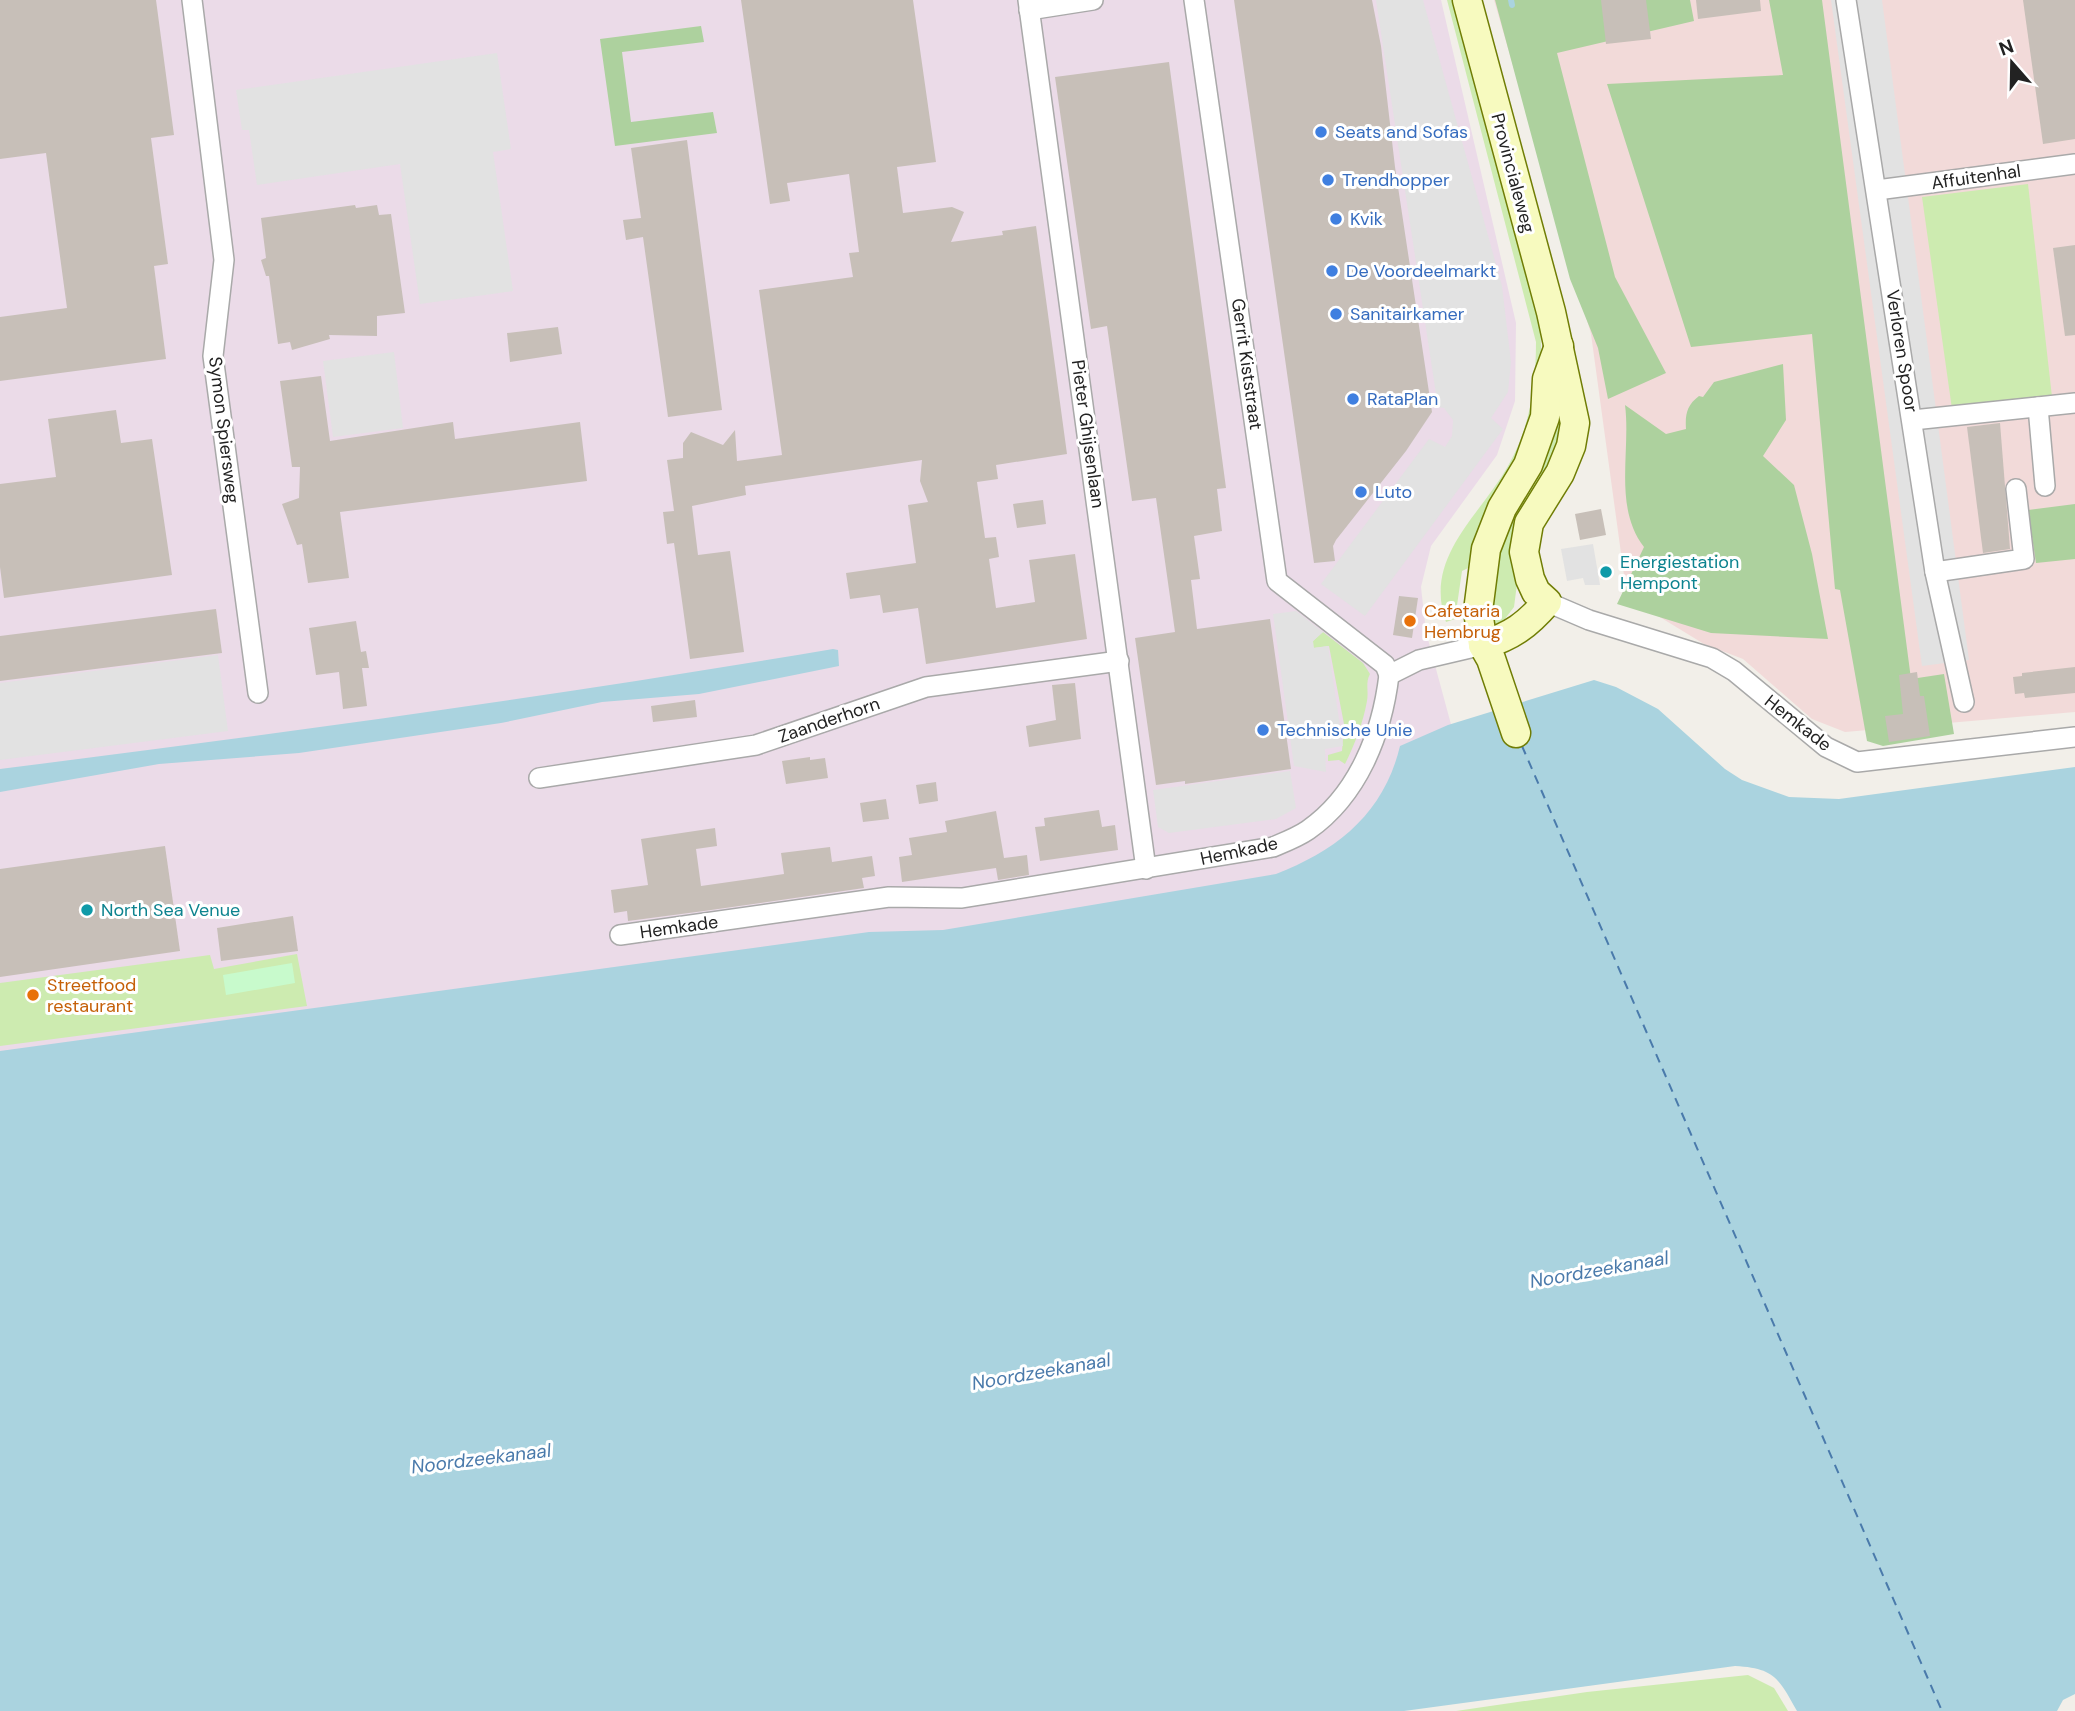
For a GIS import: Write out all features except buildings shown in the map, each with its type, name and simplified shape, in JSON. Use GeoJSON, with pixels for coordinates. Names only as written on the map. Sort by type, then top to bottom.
{"type":"FeatureCollection","features":[{"type":"Feature","properties":{"kind":"main road","name":"Provincialeweg"},"geometry":{"type":"LineString","coordinates":[[1467,0],[1559,346],[1575,423],[1571,446],[1560,473],[1529,523],[1524,552],[1530,579],[1536,592],[1547,602]]}},
{"type":"Feature","properties":{"kind":"main road"},"geometry":{"type":"LineString","coordinates":[[1516,733],[1491,659],[1483,645],[1478,611],[1486,549],[1502,508],[1528,465],[1545,417],[1547,379],[1559,346]]}},
{"type":"Feature","properties":{"kind":"main road"},"geometry":{"type":"LineString","coordinates":[[1483,645],[1513,635],[1528,624],[1547,602]]}},
{"type":"Feature","properties":{"kind":"street","name":"Symon Spiersweg"},"geometry":{"type":"LineString","coordinates":[[192,0],[224,260],[213,356],[258,693]]}},
{"type":"Feature","properties":{"kind":"street"},"geometry":{"type":"LineString","coordinates":[[1028,5],[1093,0]]}},
{"type":"Feature","properties":{"kind":"street","name":"Gerrit Kiststraat"},"geometry":{"type":"LineString","coordinates":[[1194,0],[1277,580],[1385,665],[1390,676]]}},
{"type":"Feature","properties":{"kind":"street","name":"Verloren Spoor"},"geometry":{"type":"LineString","coordinates":[[1846,0],[1935,572],[1964,702]]}},
{"type":"Feature","properties":{"kind":"street","name":"Pieter Ghijsenlaan"},"geometry":{"type":"LineString","coordinates":[[1028,5],[1146,869]]}},
{"type":"Feature","properties":{"kind":"street","name":"Affuitenhal"},"geometry":{"type":"LineString","coordinates":[[1877,190],[2075,164]]}},
{"type":"Feature","properties":{"kind":"street"},"geometry":{"type":"LineString","coordinates":[[1913,420],[2075,402]]}},
{"type":"Feature","properties":{"kind":"street"},"geometry":{"type":"LineString","coordinates":[[2038,407],[2045,486]]}},
{"type":"Feature","properties":{"kind":"street"},"geometry":{"type":"LineString","coordinates":[[1935,572],[2024,559],[2016,489]]}},
{"type":"Feature","properties":{"kind":"street","name":"Hemkade"},"geometry":{"type":"LineString","coordinates":[[1547,602],[1589,620],[1712,658],[1734,671],[1826,747],[1857,762],[2075,737]]}},
{"type":"Feature","properties":{"kind":"street"},"geometry":{"type":"LineString","coordinates":[[1390,676],[1419,660],[1447,651],[1483,645]]}},
{"type":"Feature","properties":{"kind":"street","name":"Zaanderhorn"},"geometry":{"type":"LineString","coordinates":[[539,778],[756,745],[926,687],[1119,661]]}},
{"type":"Feature","properties":{"kind":"street","name":"Hemkade"},"geometry":{"type":"LineString","coordinates":[[620,935],[889,897],[962,898],[1273,847],[1307,831],[1339,802],[1375,743],[1390,676]]}},
{"type":"Feature","properties":{"kind":"shaded area"},"geometry":{"type":"Polygon","coordinates":[[[0,0],[1441,0],[1516,323],[1515,401],[1497,455],[1431,546],[1421,587],[1426,632],[1465,776],[1411,901],[0,1092],[0,0]]]}},
{"type":"Feature","properties":{"kind":"shaded area"},"geometry":{"type":"Polygon","coordinates":[[[1376,0],[1423,0],[1502,286],[1511,362],[1508,392],[1491,418],[1503,429],[1365,616],[1321,584],[1429,439],[1445,447],[1452,436],[1453,420],[1444,408],[1438,407],[1376,0]]]}},
{"type":"Feature","properties":{"kind":"shaded area"},"geometry":{"type":"Polygon","coordinates":[[[1494,0],[2075,0],[2075,712],[1845,732],[1812,719],[1743,659],[1704,644],[1627,597],[1591,334],[1494,0]]]}},
{"type":"Feature","properties":{"kind":"shaded area"},"geometry":{"type":"Polygon","coordinates":[[[1831,0],[1882,0],[1969,660],[1922,666],[1831,0]]]}},
{"type":"Feature","properties":{"kind":"shaded area"},"geometry":{"type":"Polygon","coordinates":[[[497,53],[511,149],[493,152],[513,291],[420,304],[400,164],[257,185],[249,130],[242,130],[236,90],[497,53]]]}},
{"type":"Feature","properties":{"kind":"shaded area"},"geometry":{"type":"Polygon","coordinates":[[[394,352],[403,428],[333,437],[323,361],[394,352]]]}},
{"type":"Feature","properties":{"kind":"shaded area"},"geometry":{"type":"Polygon","coordinates":[[[1593,544],[1600,585],[1585,585],[1583,578],[1567,581],[1561,549],[1593,544]]]}},
{"type":"Feature","properties":{"kind":"shaded area"},"geometry":{"type":"Polygon","coordinates":[[[1296,611],[1323,632],[1313,641],[1314,648],[1328,646],[1343,746],[1325,749],[1326,772],[1294,766],[1273,614],[1296,611]]]}},
{"type":"Feature","properties":{"kind":"shaded area"},"geometry":{"type":"Polygon","coordinates":[[[218,655],[228,731],[0,760],[0,683],[218,655]]]}},
{"type":"Feature","properties":{"kind":"shaded area"},"geometry":{"type":"Polygon","coordinates":[[[1290,771],[1296,808],[1276,819],[1169,833],[1158,827],[1153,790],[1290,771]]]}},
{"type":"Feature","properties":{"kind":"green space"},"geometry":{"type":"Polygon","coordinates":[[[1447,0],[1456,0],[1540,316],[1542,378],[1526,443],[1484,519],[1468,568],[1462,571],[1455,619],[1446,622],[1441,599],[1442,577],[1448,557],[1516,452],[1527,421],[1533,390],[1536,342],[1447,0]]]}},
{"type":"Feature","properties":{"kind":"green space"},"geometry":{"type":"Polygon","coordinates":[[[1495,0],[1690,0],[1694,21],[1557,53],[1615,277],[1666,373],[1608,399],[1598,348],[1570,279],[1495,0]]]}},
{"type":"Feature","properties":{"kind":"green space"},"geometry":{"type":"Polygon","coordinates":[[[1769,0],[1822,0],[1911,679],[1944,674],[1954,734],[1883,746],[1867,741],[1840,590],[1835,589],[1812,334],[1691,347],[1607,84],[1783,75],[1769,0]]]}},
{"type":"Feature","properties":{"kind":"green space"},"geometry":{"type":"Polygon","coordinates":[[[701,26],[704,42],[622,52],[631,122],[713,112],[717,133],[615,146],[600,39],[701,26]]]}},
{"type":"Feature","properties":{"kind":"green space"},"geometry":{"type":"Polygon","coordinates":[[[2028,184],[2052,397],[1952,409],[1922,197],[2028,184]]]}},
{"type":"Feature","properties":{"kind":"green space"},"geometry":{"type":"Polygon","coordinates":[[[1783,364],[1786,420],[1763,456],[1794,485],[1812,554],[1828,639],[1711,633],[1617,604],[1644,547],[1635,531],[1626,497],[1625,405],[1666,434],[1686,429],[1689,406],[1699,396],[1703,397],[1714,382],[1783,364]]]}},
{"type":"Feature","properties":{"kind":"green space"},"geometry":{"type":"Polygon","coordinates":[[[1556,385],[1562,433],[1517,584],[1514,607],[1501,624],[1491,626],[1491,576],[1556,385]]]}},
{"type":"Feature","properties":{"kind":"green space"},"geometry":{"type":"Polygon","coordinates":[[[2075,504],[2075,559],[2036,563],[2028,510],[2075,504]]]}},
{"type":"Feature","properties":{"kind":"green space"},"geometry":{"type":"Polygon","coordinates":[[[1323,632],[1363,663],[1370,674],[1363,717],[1345,764],[1339,760],[1328,761],[1328,755],[1342,751],[1344,724],[1329,646],[1313,648],[1313,641],[1323,632]]]}},
{"type":"Feature","properties":{"kind":"green space"},"geometry":{"type":"Polygon","coordinates":[[[297,954],[307,1006],[0,1046],[0,983],[210,955],[214,969],[297,954]]]}},
{"type":"Feature","properties":{"kind":"green space"},"geometry":{"type":"Polygon","coordinates":[[[292,963],[295,983],[226,995],[223,975],[292,963]]]}},
{"type":"Feature","properties":{"kind":"green space"},"geometry":{"type":"Polygon","coordinates":[[[1748,1675],[1774,1688],[1788,1711],[1456,1711],[1587,1692],[1748,1675]]]}},
{"type":"Feature","properties":{"kind":"water"},"geometry":{"type":"Polygon","coordinates":[[[838,650],[839,666],[699,694],[602,702],[501,723],[299,753],[159,764],[0,792],[0,769],[417,714],[838,650]]]}},
{"type":"Feature","properties":{"kind":"water","name":"Noordzeekanaal"},"geometry":{"type":"Polygon","coordinates":[[[1594,680],[1616,687],[1658,709],[1725,769],[1742,780],[1789,797],[1839,799],[2075,767],[2075,1694],[2063,1700],[2057,1711],[1797,1711],[1774,1677],[1759,1669],[1735,1666],[1404,1711],[0,1711],[0,1051],[869,932],[943,930],[1276,874],[1319,853],[1355,826],[1383,791],[1400,746],[1448,725],[1594,680]]]}},
{"type":"Feature","properties":{"kind":"waterway"},"geometry":{"type":"LineString","coordinates":[[1511,0],[1512,5]]}},
{"type":"Feature","properties":{"kind":"ferry route"},"geometry":{"type":"LineString","coordinates":[[1522,746],[1942,1711]]}},
{"type":"Feature","properties":{"kind":"place","name":"Seats and Sofas"},"geometry":{"type":"Point","coordinates":[1321,132]}},
{"type":"Feature","properties":{"kind":"place","name":"Trendhopper"},"geometry":{"type":"Point","coordinates":[1328,180]}},
{"type":"Feature","properties":{"kind":"place","name":"Kvik"},"geometry":{"type":"Point","coordinates":[1336,219]}},
{"type":"Feature","properties":{"kind":"place","name":"De Voordeelmarkt"},"geometry":{"type":"Point","coordinates":[1332,271]}},
{"type":"Feature","properties":{"kind":"place","name":"Sanitairkamer"},"geometry":{"type":"Point","coordinates":[1336,314]}},
{"type":"Feature","properties":{"kind":"place","name":"RataPlan"},"geometry":{"type":"Point","coordinates":[1353,399]}},
{"type":"Feature","properties":{"kind":"place","name":"Luto"},"geometry":{"type":"Point","coordinates":[1361,492]}},
{"type":"Feature","properties":{"kind":"place","name":"Energiestation Hempont"},"geometry":{"type":"Point","coordinates":[1606,572]}},
{"type":"Feature","properties":{"kind":"place","name":"Cafetaria Hembrug"},"geometry":{"type":"Point","coordinates":[1410,621]}},
{"type":"Feature","properties":{"kind":"place","name":"Technische Unie"},"geometry":{"type":"Point","coordinates":[1263,730]}},
{"type":"Feature","properties":{"kind":"place","name":"North Sea Venue"},"geometry":{"type":"Point","coordinates":[87,910]}},
{"type":"Feature","properties":{"kind":"place","name":"Streetfood restaurant"},"geometry":{"type":"Point","coordinates":[33,995]}}]}
